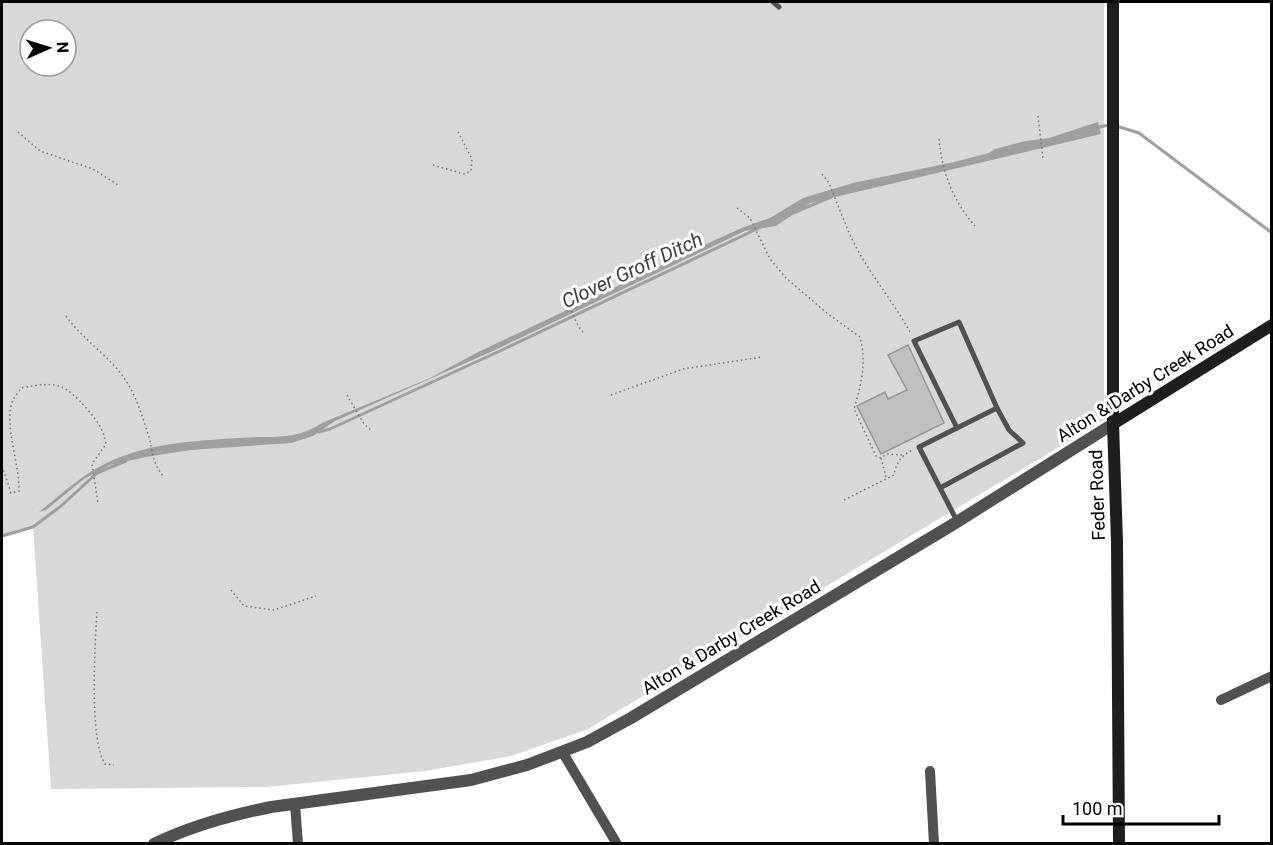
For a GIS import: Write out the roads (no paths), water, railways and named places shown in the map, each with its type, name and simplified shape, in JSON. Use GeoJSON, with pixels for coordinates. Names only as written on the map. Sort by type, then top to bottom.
{"type":"FeatureCollection","features":[{"type":"Feature","properties":{"kind":"main road","name":"Feder Road"},"geometry":{"type":"LineString","coordinates":[[1113,2],[1113,424],[1117,562],[1119,843]]}},
{"type":"Feature","properties":{"kind":"main road","name":"Alton & Darby Creek Road"},"geometry":{"type":"LineString","coordinates":[[1113,424],[1272,325]]}},
{"type":"Feature","properties":{"kind":"street","name":"Alton & Darby Creek Road"},"geometry":{"type":"LineString","coordinates":[[154,843],[188,829],[239,813],[471,780],[563,753],[631,718],[1113,424]]}},
{"type":"Feature","properties":{"kind":"street"},"geometry":{"type":"LineString","coordinates":[[1221,700],[1272,676]]}},
{"type":"Feature","properties":{"kind":"street"},"geometry":{"type":"LineString","coordinates":[[563,753],[617,843]]}},
{"type":"Feature","properties":{"kind":"street"},"geometry":{"type":"LineString","coordinates":[[930,771],[934,843]]}},
{"type":"Feature","properties":{"kind":"street"},"geometry":{"type":"LineString","coordinates":[[295,804],[298,843]]}},
{"type":"Feature","properties":{"kind":"lane"},"geometry":{"type":"LineString","coordinates":[[773,2],[779,7]]}},
{"type":"Feature","properties":{"kind":"lane"},"geometry":{"type":"LineString","coordinates":[[940,488],[1023,443],[1010,430],[997,408],[959,322],[914,341],[957,428]]}},
{"type":"Feature","properties":{"kind":"lane"},"geometry":{"type":"LineString","coordinates":[[957,521],[918,447],[997,408]]}},
{"type":"Feature","properties":{"kind":"waterway","name":"Clover Groff Ditch"},"geometry":{"type":"LineString","coordinates":[[1095,128],[1109,125]]}},
{"type":"Feature","properties":{"kind":"waterway","name":"Clover Groff Ditch"},"geometry":{"type":"LineString","coordinates":[[1116,126],[1139,133],[1272,233]]}},
{"type":"Feature","properties":{"kind":"waterway","name":"Clover Groff Ditch"},"geometry":{"type":"LineString","coordinates":[[793,213],[831,197]]}},
{"type":"Feature","properties":{"kind":"waterway","name":"Clover Groff Ditch"},"geometry":{"type":"LineString","coordinates":[[319,432],[502,350],[759,228]]}},
{"type":"Feature","properties":{"kind":"waterway","name":"Clover Groff Ditch"},"geometry":{"type":"LineString","coordinates":[[2,536],[33,527],[61,506],[97,473],[126,461]]}}]}
